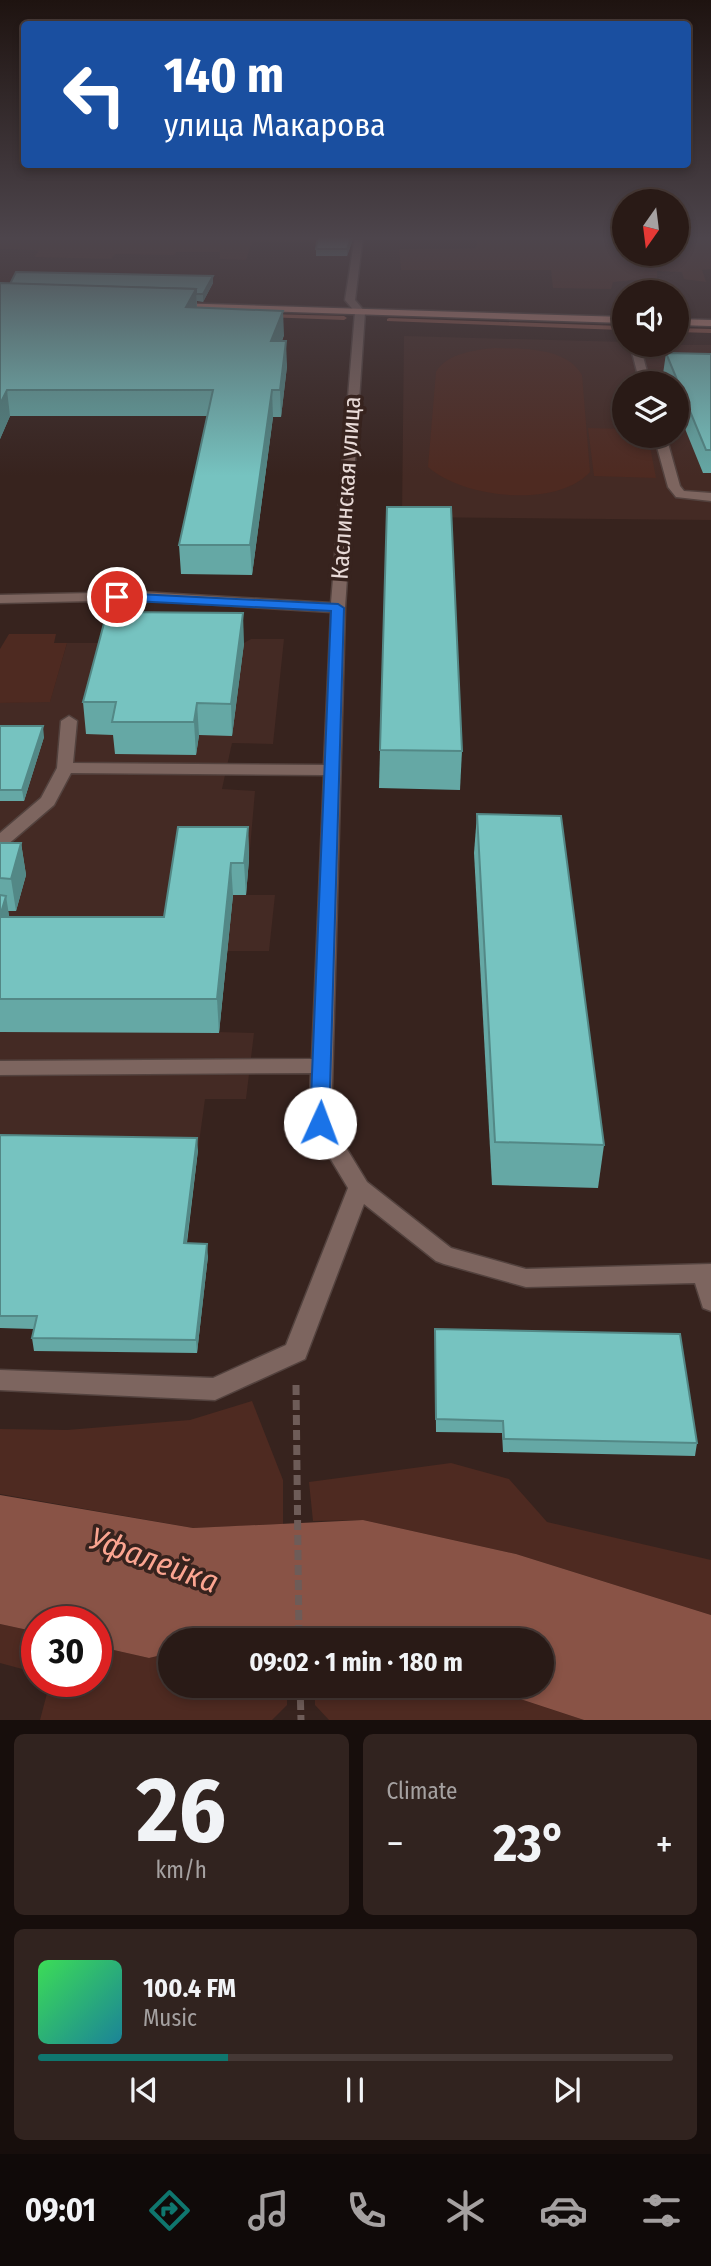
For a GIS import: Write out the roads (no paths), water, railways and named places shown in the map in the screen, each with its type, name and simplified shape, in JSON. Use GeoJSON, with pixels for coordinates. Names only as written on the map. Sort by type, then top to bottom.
{"type":"FeatureCollection","features":[{"type":"Feature","properties":{"kind":"main road"},"geometry":{"type":"LineString","coordinates":[[501,316],[612,320]]}},
{"type":"Feature","properties":{"kind":"main road"},"geometry":{"type":"LineString","coordinates":[[689,322],[711,323]]}},
{"type":"Feature","properties":{"kind":"street","name":"Каслинская улица"},"geometry":{"type":"LineString","coordinates":[[359,1188],[320,1123],[338,608],[360,316]]}},
{"type":"Feature","properties":{"kind":"street"},"geometry":{"type":"LineString","coordinates":[[663,448],[674,487],[680,494],[711,497]]}},
{"type":"Feature","properties":{"kind":"street"},"geometry":{"type":"LineString","coordinates":[[0,599],[141,596],[338,608]]}},
{"type":"Feature","properties":{"kind":"street"},"geometry":{"type":"LineString","coordinates":[[0,842],[48,801],[65,768],[69,721]]}},
{"type":"Feature","properties":{"kind":"street"},"geometry":{"type":"LineString","coordinates":[[65,768],[332,769]]}},
{"type":"Feature","properties":{"kind":"street"},"geometry":{"type":"LineString","coordinates":[[0,1068],[321,1066]]}},
{"type":"Feature","properties":{"kind":"street"},"geometry":{"type":"LineString","coordinates":[[0,1380],[215,1389],[296,1352],[359,1188],[444,1255],[526,1278],[708,1274],[711,1301]]}},
{"type":"Feature","properties":{"kind":"water","name":"Уфалейка"},"geometry":{"type":"Polygon","coordinates":[[[0,1495],[193,1528],[363,1520],[516,1554],[711,1615],[711,1720],[584,1720],[517,1698],[554,1698],[554,1628],[158,1628],[158,1656],[149,1658],[112,1650],[112,1606],[21,1606],[21,1629],[0,1624],[0,1495]]]}},
{"type":"Feature","properties":{"kind":"waterway"},"geometry":{"type":"LineString","coordinates":[[277,316],[344,318]]}},
{"type":"Feature","properties":{"kind":"waterway"},"geometry":{"type":"LineString","coordinates":[[389,320],[612,328]]}},
{"type":"Feature","properties":{"kind":"waterway"},"geometry":{"type":"LineString","coordinates":[[689,330],[711,331]]}}]}
